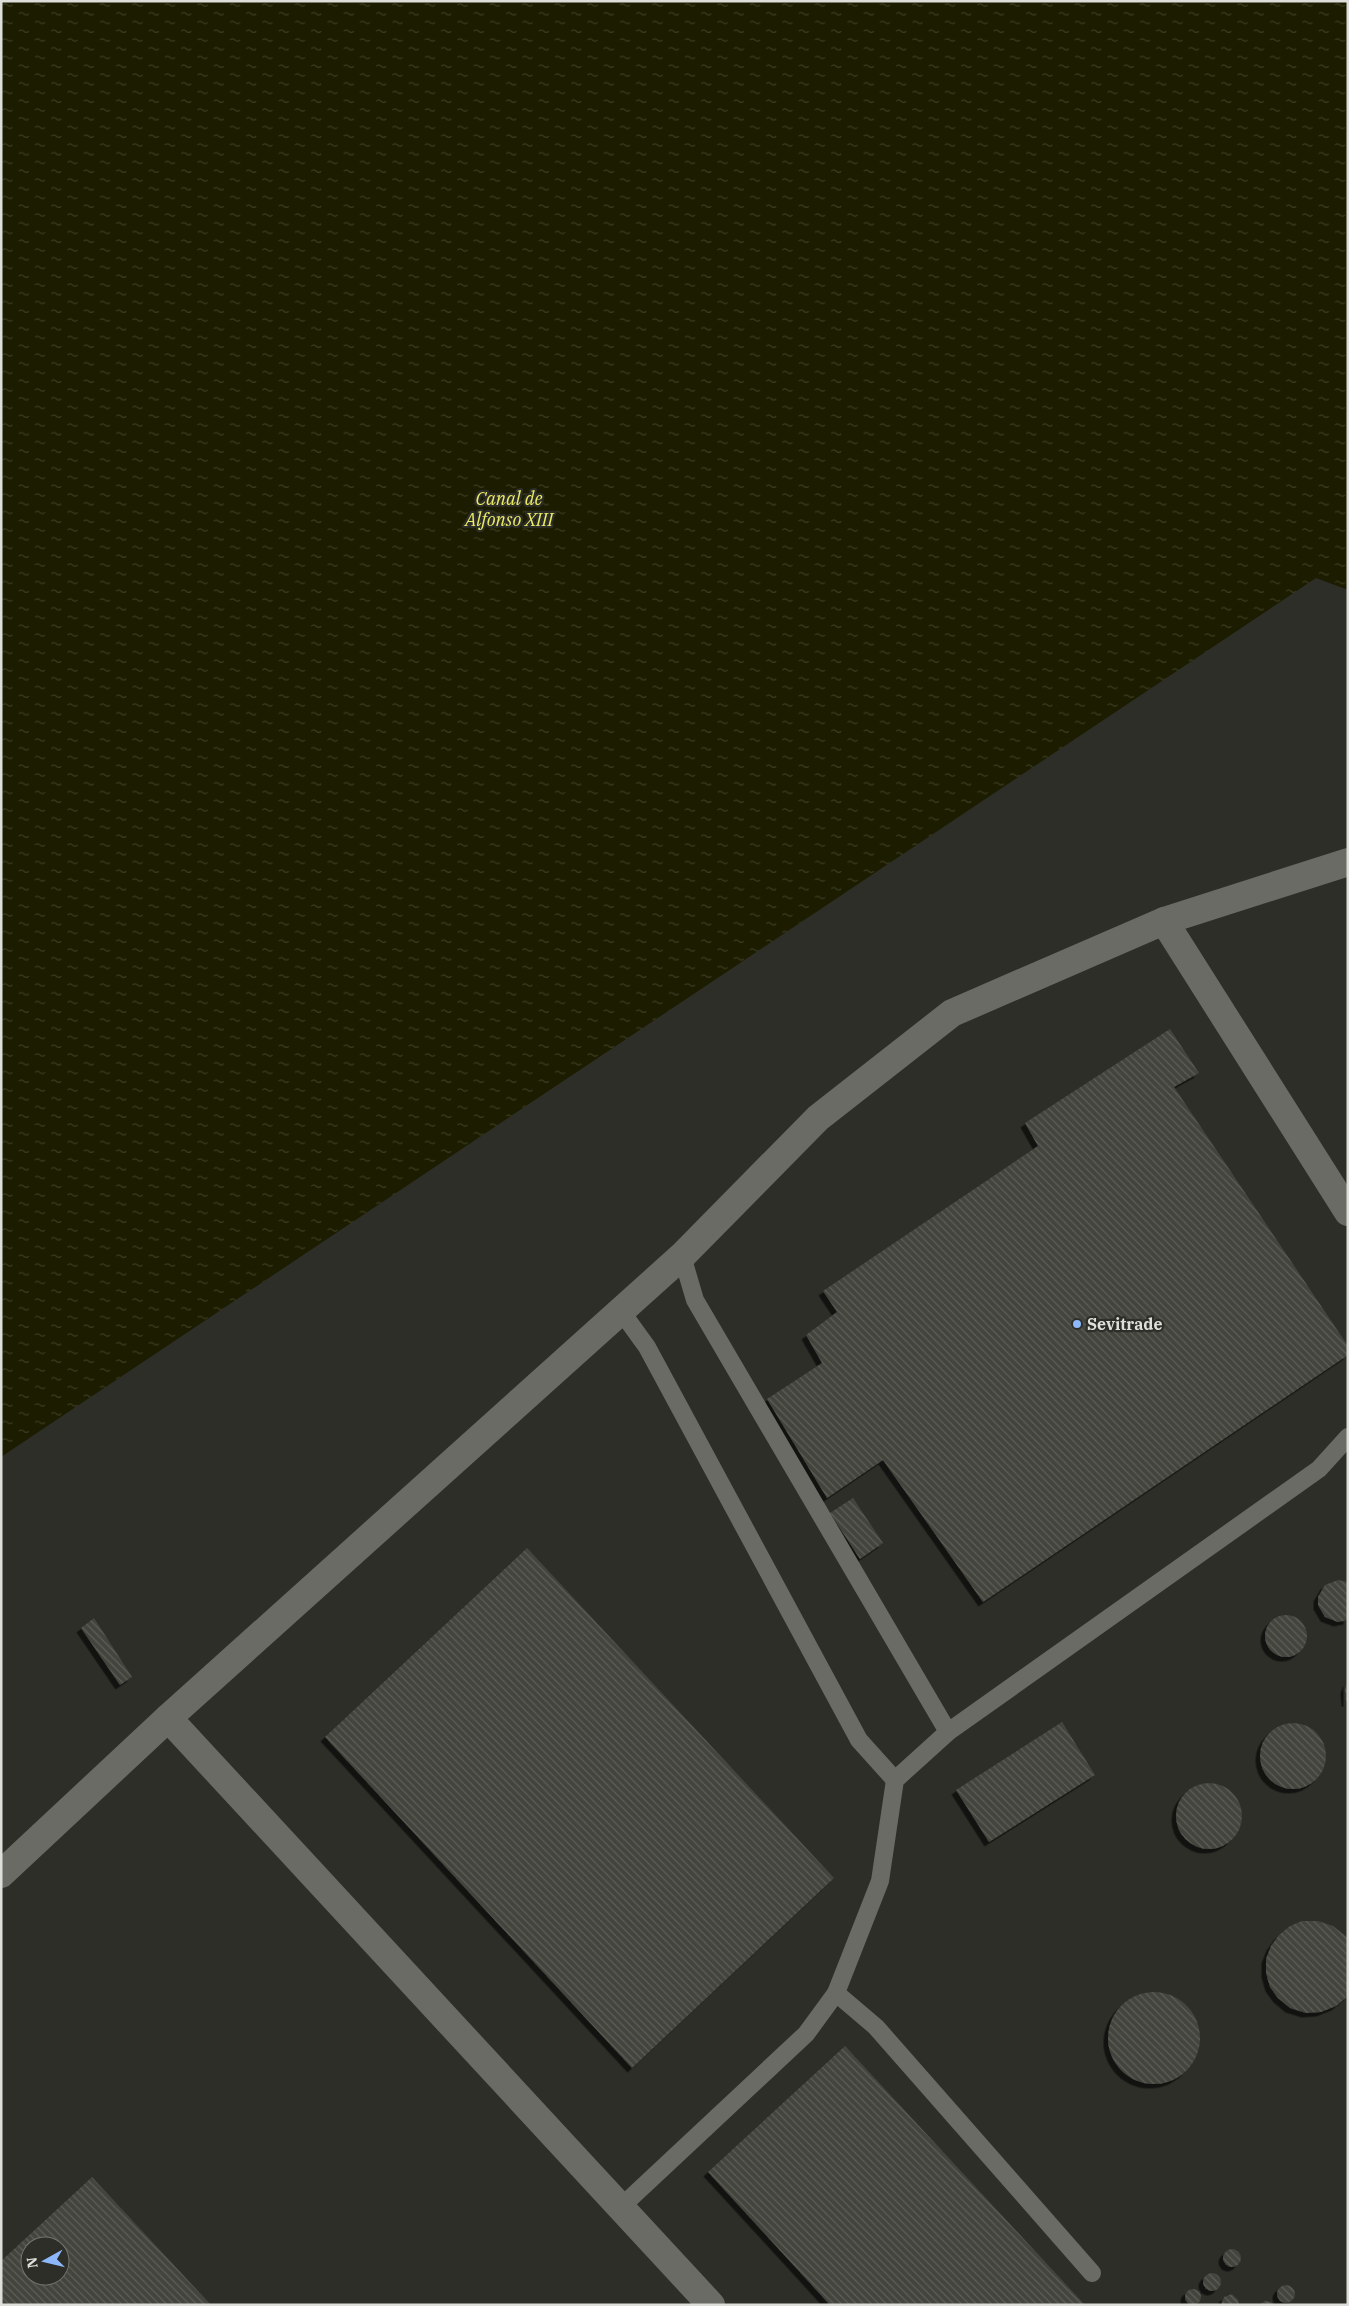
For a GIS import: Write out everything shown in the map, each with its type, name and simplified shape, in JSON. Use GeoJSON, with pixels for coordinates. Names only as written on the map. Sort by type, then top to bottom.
{"type":"FeatureCollection","features":[{"type":"Feature","properties":{"kind":"street"},"geometry":{"type":"LineString","coordinates":[[1,1874],[168,1718],[682,1256],[818,1118],[952,1013],[1164,921],[1348,862]]}},
{"type":"Feature","properties":{"kind":"street"},"geometry":{"type":"LineString","coordinates":[[1164,921],[1348,1212]]}},
{"type":"Feature","properties":{"kind":"street"},"geometry":{"type":"LineString","coordinates":[[168,1718],[711,2305]]}},
{"type":"Feature","properties":{"kind":"lane"},"geometry":{"type":"LineString","coordinates":[[682,1256],[696,1300],[948,1732]]}},
{"type":"Feature","properties":{"kind":"lane"},"geometry":{"type":"LineString","coordinates":[[621,1311],[647,1346],[859,1740],[895,1780]]}},
{"type":"Feature","properties":{"kind":"lane"},"geometry":{"type":"LineString","coordinates":[[621,2207],[806,2034],[836,1993],[880,1880],[895,1780],[948,1732],[1319,1469],[1348,1437]]}},
{"type":"Feature","properties":{"kind":"lane"},"geometry":{"type":"LineString","coordinates":[[836,1993],[876,2026],[1092,2273]]}},
{"type":"Feature","properties":{"kind":"water","name":"Canal de Alfonso XIII"},"geometry":{"type":"Polygon","coordinates":[[[1,1],[1348,1],[1348,590],[1316,578],[1,1457],[1,1]]]}},
{"type":"Feature","properties":{"kind":"building","name":"Sevitrade"},"geometry":{"type":"Polygon","coordinates":[[[1170,1029],[1199,1073],[1174,1087],[1348,1346],[1348,1355],[983,1602],[883,1460],[827,1498],[767,1399],[822,1363],[806,1335],[837,1312],[823,1291],[1038,1146],[1025,1123],[1170,1029]]]}},
{"type":"Feature","properties":{"kind":"building"},"geometry":{"type":"Polygon","coordinates":[[[853,1498],[883,1543],[860,1559],[830,1513],[853,1498]]]}},
{"type":"Feature","properties":{"kind":"building"},"geometry":{"type":"Polygon","coordinates":[[[527,1548],[834,1878],[632,2068],[325,1737],[527,1548]]]}},
{"type":"Feature","properties":{"kind":"building"},"geometry":{"type":"Polygon","coordinates":[[[1338,1580],[1348,1582],[1348,1620],[1338,1622],[1325,1617],[1318,1605],[1318,1597],[1325,1585],[1338,1580]]]}},
{"type":"Feature","properties":{"kind":"building"},"geometry":{"type":"Polygon","coordinates":[[[1282,1615],[1290,1615],[1301,1621],[1307,1636],[1301,1651],[1290,1657],[1282,1657],[1271,1651],[1265,1640],[1265,1632],[1271,1621],[1282,1615]]]}},
{"type":"Feature","properties":{"kind":"building"},"geometry":{"type":"Polygon","coordinates":[[[94,1618],[132,1677],[120,1685],[81,1628],[94,1618]]]}},
{"type":"Feature","properties":{"kind":"building"},"geometry":{"type":"Polygon","coordinates":[[[1348,1681],[1348,1702],[1346,1702],[1345,1689],[1348,1681]]]}},
{"type":"Feature","properties":{"kind":"building"},"geometry":{"type":"Polygon","coordinates":[[[1062,1722],[1095,1775],[989,1842],[956,1790],[1062,1722]]]}},
{"type":"Feature","properties":{"kind":"building"},"geometry":{"type":"Polygon","coordinates":[[[1293,1723],[1305,1726],[1316,1733],[1323,1744],[1326,1756],[1323,1768],[1316,1779],[1305,1786],[1293,1789],[1281,1786],[1270,1779],[1263,1768],[1260,1756],[1263,1744],[1270,1733],[1281,1726],[1293,1723]]]}},
{"type":"Feature","properties":{"kind":"building"},"geometry":{"type":"Polygon","coordinates":[[[1209,1783],[1221,1786],[1232,1793],[1239,1804],[1242,1816],[1239,1828],[1232,1839],[1221,1846],[1209,1849],[1197,1846],[1186,1839],[1179,1828],[1176,1816],[1179,1804],[1186,1793],[1197,1786],[1209,1783]]]}},
{"type":"Feature","properties":{"kind":"building"},"geometry":{"type":"Polygon","coordinates":[[[1302,1921],[1318,1921],[1333,1926],[1348,1938],[1348,1996],[1336,2006],[1321,2012],[1306,2013],[1290,2008],[1278,1998],[1270,1987],[1266,1973],[1266,1959],[1271,1946],[1279,1935],[1290,1926],[1302,1921]]]}},
{"type":"Feature","properties":{"kind":"building"},"geometry":{"type":"Polygon","coordinates":[[[1154,1992],[1172,1996],[1186,2006],[1196,2020],[1200,2038],[1196,2056],[1186,2070],[1172,2080],[1154,2084],[1136,2080],[1122,2070],[1112,2056],[1108,2038],[1112,2020],[1122,2006],[1136,1996],[1154,1992]]]}},
{"type":"Feature","properties":{"kind":"building"},"geometry":{"type":"Polygon","coordinates":[[[845,2046],[1085,2305],[830,2305],[708,2172],[845,2046]]]}},
{"type":"Feature","properties":{"kind":"building"},"geometry":{"type":"Polygon","coordinates":[[[92,2177],[211,2305],[1,2305],[1,2261],[20,2243],[20,2286],[70,2286],[70,2236],[28,2236],[92,2177]]]}},
{"type":"Feature","properties":{"kind":"building"},"geometry":{"type":"Polygon","coordinates":[[[1232,2249],[1238,2252],[1241,2258],[1238,2264],[1232,2267],[1226,2264],[1223,2258],[1226,2252],[1232,2249]]]}},
{"type":"Feature","properties":{"kind":"building"},"geometry":{"type":"Polygon","coordinates":[[[1212,2273],[1218,2276],[1221,2282],[1218,2288],[1212,2291],[1206,2288],[1203,2282],[1206,2276],[1212,2273]]]}},
{"type":"Feature","properties":{"kind":"building"},"geometry":{"type":"Polygon","coordinates":[[[1286,2285],[1292,2288],[1295,2294],[1292,2300],[1286,2303],[1280,2300],[1277,2294],[1280,2288],[1286,2285]]]}},
{"type":"Feature","properties":{"kind":"building"},"geometry":{"type":"Polygon","coordinates":[[[1190,2289],[1196,2289],[1201,2294],[1199,2303],[1190,2305],[1185,2300],[1185,2294],[1190,2289]]]}},
{"type":"Feature","properties":{"kind":"building"},"geometry":{"type":"Polygon","coordinates":[[[1232,2294],[1238,2300],[1239,2305],[1221,2305],[1224,2297],[1232,2294]]]}},
{"type":"Feature","properties":{"kind":"building"},"geometry":{"type":"Polygon","coordinates":[[[1265,2301],[1271,2302],[1274,2305],[1259,2305],[1265,2301]]]}},
{"type":"Feature","properties":{"kind":"place","name":"Sevitrade"},"geometry":{"type":"Point","coordinates":[1077,1324]}}]}
